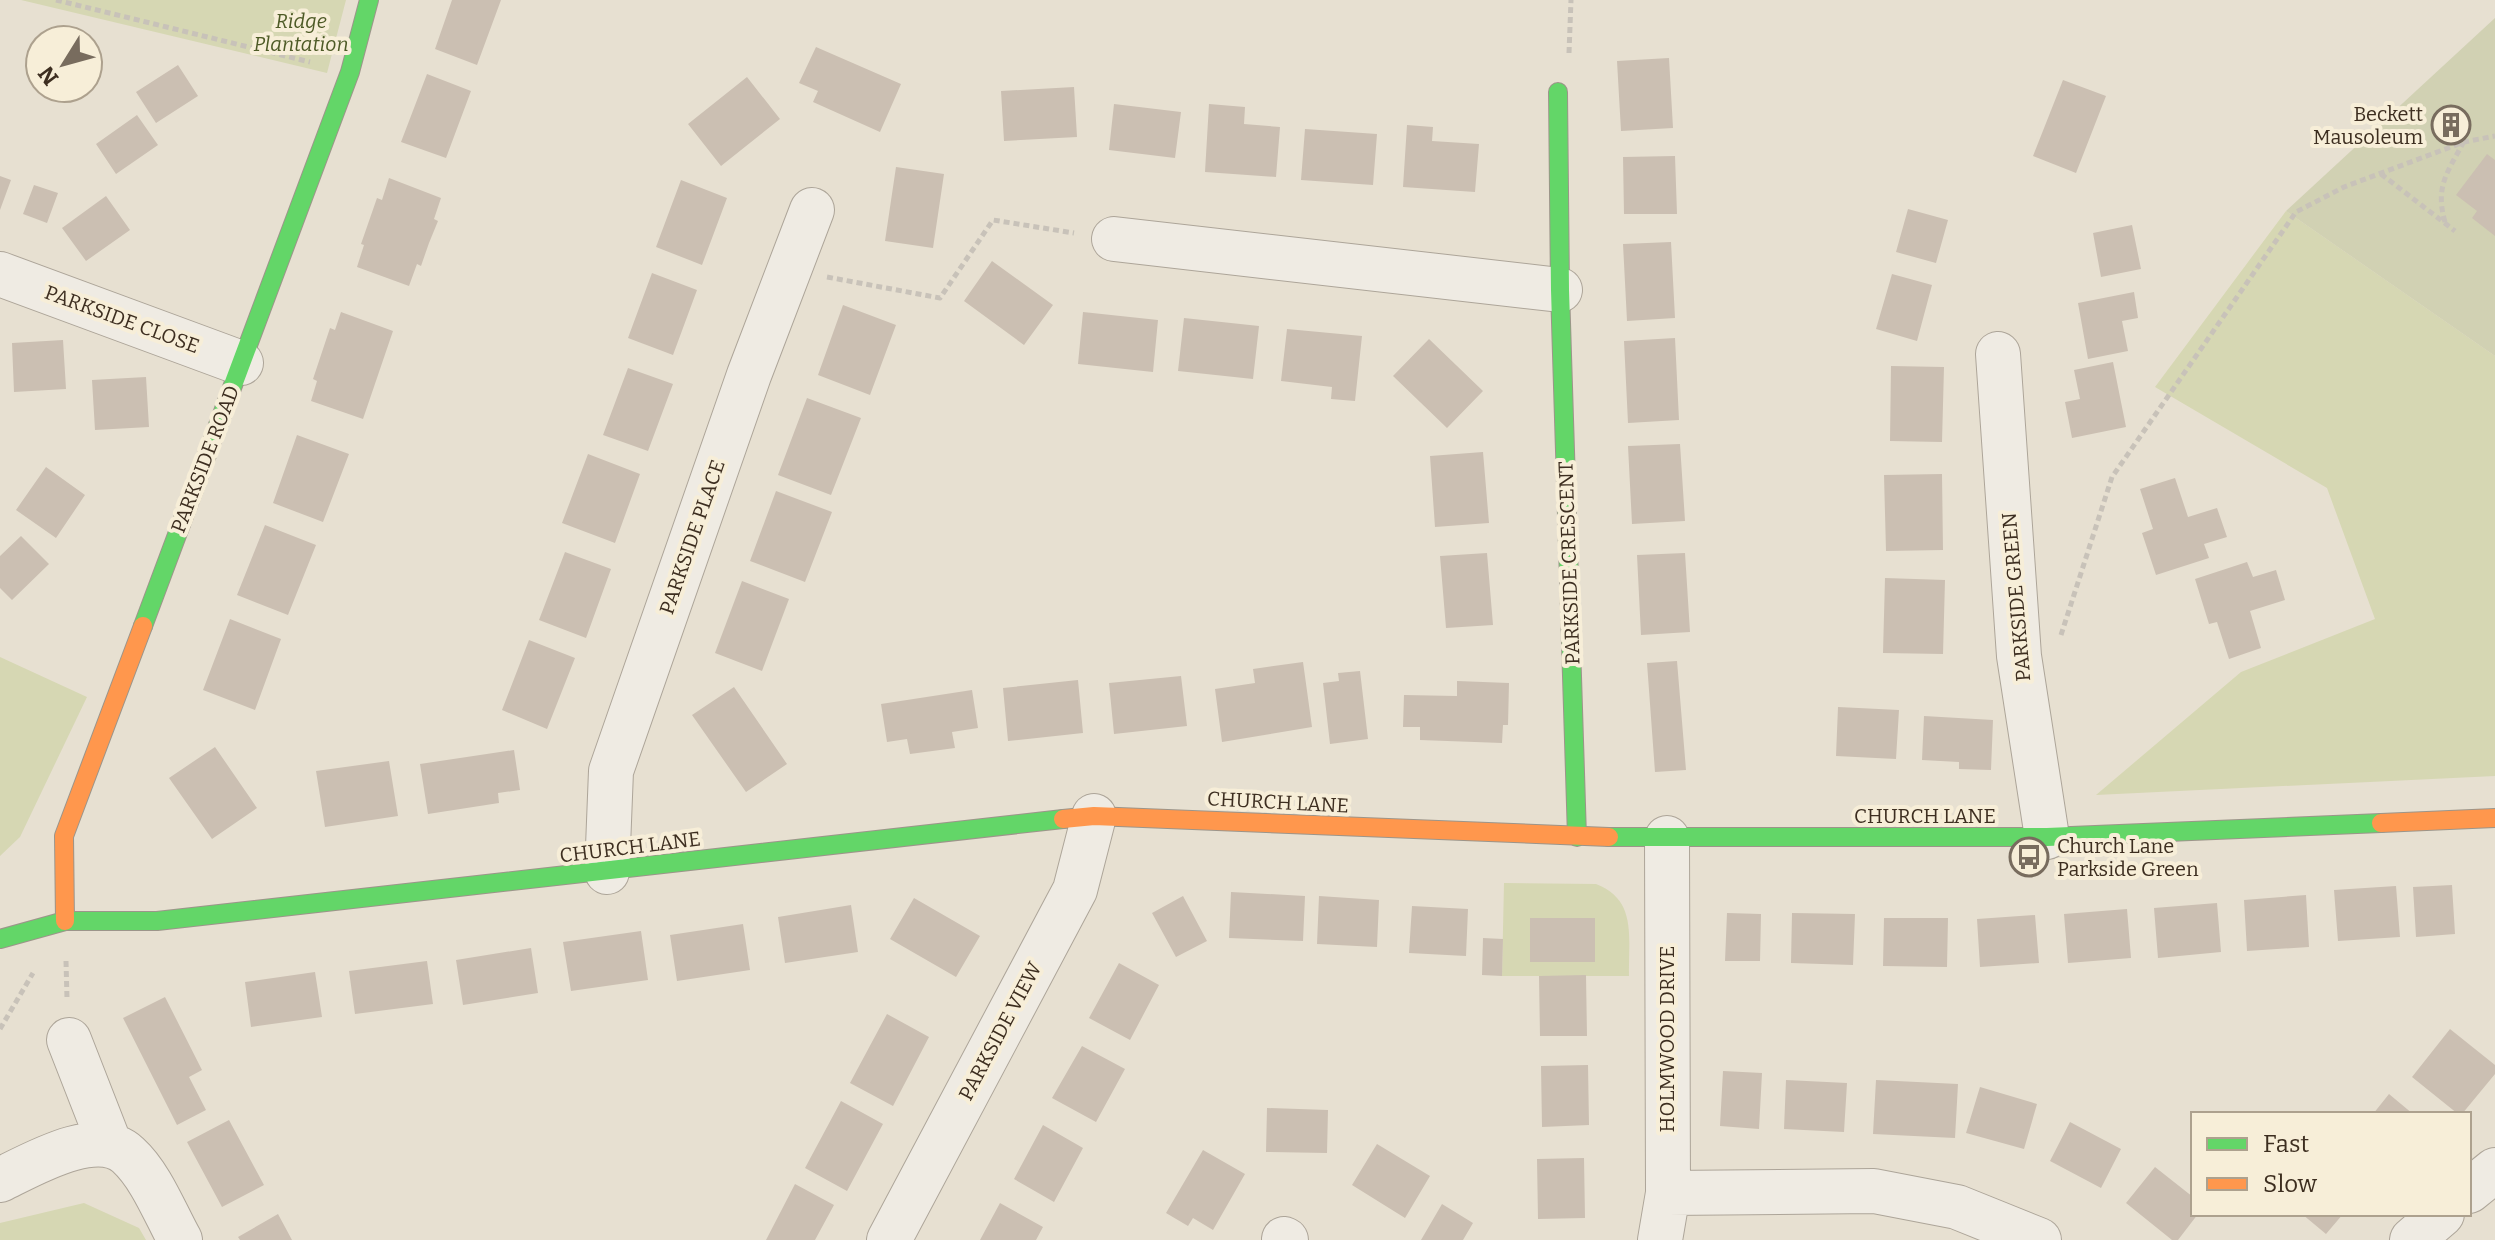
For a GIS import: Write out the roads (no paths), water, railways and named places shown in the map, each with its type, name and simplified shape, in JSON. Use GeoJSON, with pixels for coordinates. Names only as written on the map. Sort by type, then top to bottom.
{"type":"FeatureCollection","features":[{"type":"Feature","properties":{"kind":"street","name":"PARKSIDE ROAD"},"geometry":{"type":"LineString","coordinates":[[65,921],[64,836],[350,72],[369,0]]}},
{"type":"Feature","properties":{"kind":"street","name":"PARKSIDE CRESCENT"},"geometry":{"type":"LineString","coordinates":[[1558,92],[1560,290],[1577,837]]}},
{"type":"Feature","properties":{"kind":"street","name":"PARKSIDE PLACE"},"geometry":{"type":"LineString","coordinates":[[607,872],[611,771],[743,390],[812,210]]}},
{"type":"Feature","properties":{"kind":"street"},"geometry":{"type":"LineString","coordinates":[[1114,239],[1560,290]]}},
{"type":"Feature","properties":{"kind":"street","name":"PARKSIDE CLOSE"},"geometry":{"type":"LineString","coordinates":[[1,278],[241,363]]}},
{"type":"Feature","properties":{"kind":"street","name":"PARKSIDE GREEN"},"geometry":{"type":"LineString","coordinates":[[1998,354],[2019,656],[2047,837]]}},
{"type":"Feature","properties":{"kind":"street","name":"CHURCH LANE"},"geometry":{"type":"LineString","coordinates":[[0,939],[65,921],[157,921],[1094,816],[1577,837],[1667,838],[2047,837],[2495,818]]}},
{"type":"Feature","properties":{"kind":"street","name":"PARKSIDE VIEW"},"geometry":{"type":"LineString","coordinates":[[889,1240],[1075,890],[1094,816]]}},
{"type":"Feature","properties":{"kind":"street","name":"HOLMWOOD DRIVE"},"geometry":{"type":"LineString","coordinates":[[1660,1240],[1668,1193],[1667,838]]}},
{"type":"Feature","properties":{"kind":"street"},"geometry":{"type":"LineString","coordinates":[[69,1040],[110,1145]]}},
{"type":"Feature","properties":{"kind":"street"},"geometry":{"type":"LineString","coordinates":[[0,1180],[66,1150],[110,1145],[126,1153],[141,1169],[180,1240]]}},
{"type":"Feature","properties":{"kind":"street"},"geometry":{"type":"LineString","coordinates":[[2471,1189],[2495,1170]]}},
{"type":"Feature","properties":{"kind":"street"},"geometry":{"type":"LineString","coordinates":[[1668,1193],[1874,1191],[1957,1207],[2039,1240]]}},
{"type":"Feature","properties":{"kind":"street"},"geometry":{"type":"LineString","coordinates":[[2412,1240],[2440,1216]]}},
{"type":"Feature","properties":{"kind":"place","name":"Beckett Mausoleum"},"geometry":{"type":"Point","coordinates":[2451,125]}},
{"type":"Feature","properties":{"kind":"place","name":"Church Lane Parkside Green"},"geometry":{"type":"Point","coordinates":[2029,857]}},
{"type":"Feature","properties":{"kind":"park label","name":"Ridge Plantation"},"geometry":{"type":"Point","coordinates":[301,32]}}]}
